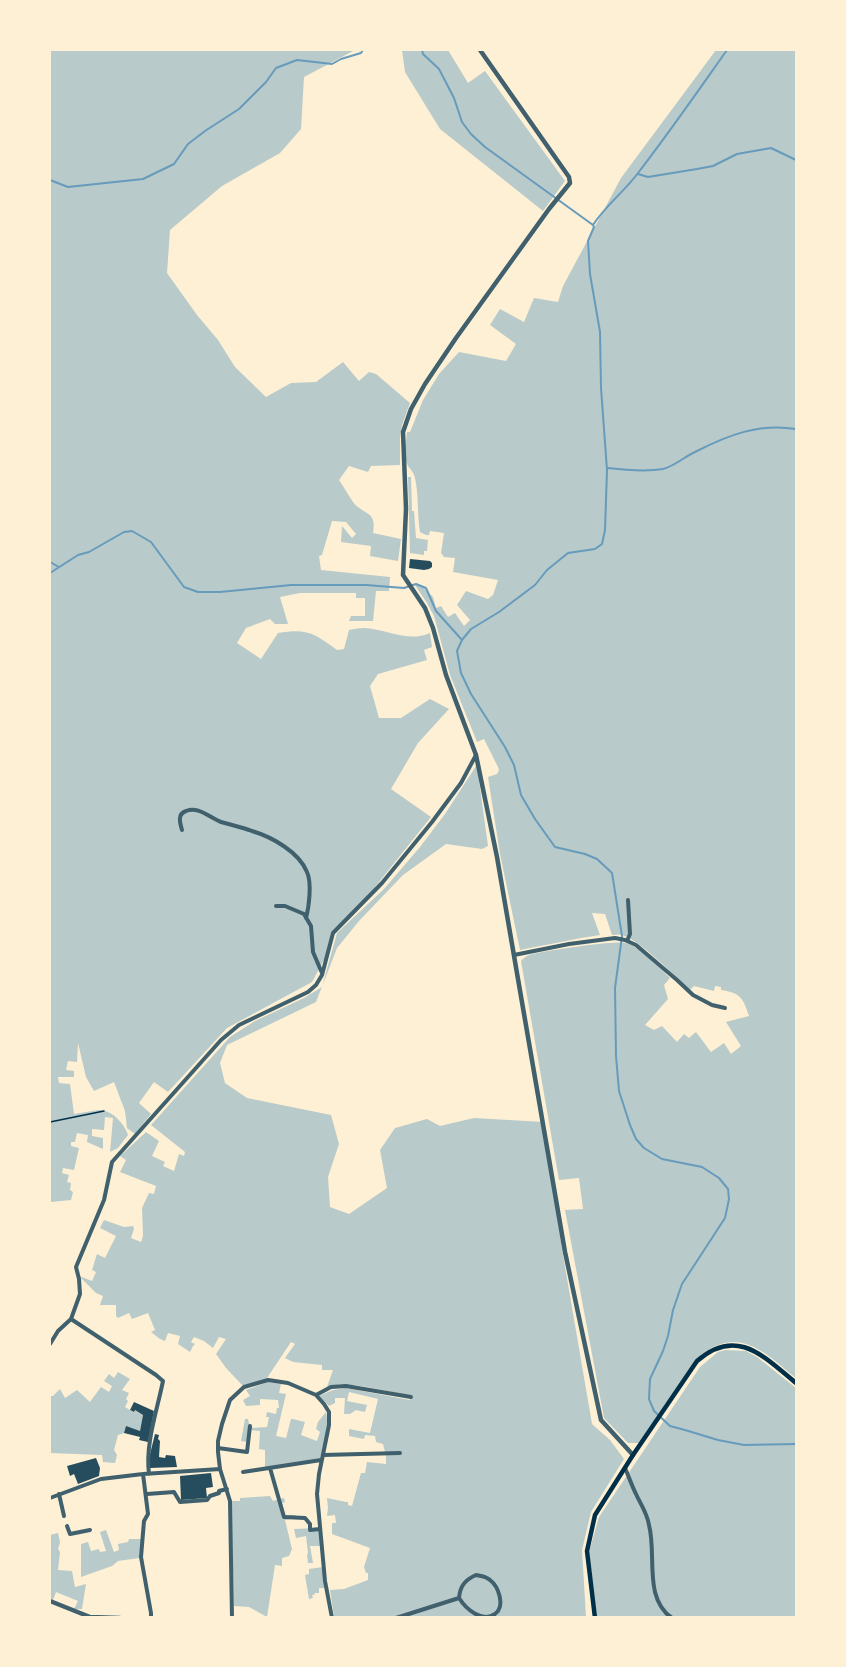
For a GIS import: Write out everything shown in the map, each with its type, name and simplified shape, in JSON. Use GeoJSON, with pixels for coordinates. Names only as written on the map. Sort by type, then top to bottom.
{"type":"FeatureCollection","features":[{"type":"Feature","properties":{"kind":"main road"},"geometry":{"type":"LineString","coordinates":[[595,1617],[587,1551],[595,1515],[697,1362],[703,1356],[727,1345],[741,1346],[758,1352],[796,1383]]}},
{"type":"Feature","properties":{"kind":"street"},"geometry":{"type":"LineString","coordinates":[[480,50],[569,177],[570,183],[450,347],[411,409],[403,432],[406,509],[403,575],[425,608],[434,628],[446,675],[476,755],[497,857],[565,1252],[601,1420],[633,1455]]}},
{"type":"Feature","properties":{"kind":"street"},"geometry":{"type":"LineString","coordinates":[[50,1344],[58,1331],[71,1319],[80,1294],[76,1267],[104,1200],[112,1162],[221,1040],[239,1025],[308,992],[316,985],[322,975],[333,933],[382,883],[432,822],[461,783],[476,755]]}},
{"type":"Feature","properties":{"kind":"street"},"geometry":{"type":"LineString","coordinates":[[182,830],[179,820],[181,814],[188,810],[198,810],[214,819],[261,834],[284,848],[302,862],[308,873],[310,882],[306,918]]}},
{"type":"Feature","properties":{"kind":"street"},"geometry":{"type":"LineString","coordinates":[[626,940],[630,934],[628,900]]}},
{"type":"Feature","properties":{"kind":"street"},"geometry":{"type":"LineString","coordinates":[[276,906],[285,906],[304,914],[311,926],[313,952],[322,975]]}},
{"type":"Feature","properties":{"kind":"street"},"geometry":{"type":"LineString","coordinates":[[514,955],[569,944],[615,938],[626,940],[636,945],[693,996],[725,1008]]}},
{"type":"Feature","properties":{"kind":"street"},"geometry":{"type":"LineString","coordinates":[[71,1319],[156,1375],[163,1382],[149,1449],[149,1474]]}},
{"type":"Feature","properties":{"kind":"street"},"geometry":{"type":"LineString","coordinates":[[232,1617],[230,1501],[220,1469],[218,1448],[222,1424],[230,1400],[244,1387],[268,1380],[288,1383],[316,1395],[328,1412],[329,1425],[317,1494],[332,1617]]}},
{"type":"Feature","properties":{"kind":"street"},"geometry":{"type":"LineString","coordinates":[[316,1395],[331,1387],[346,1386],[411,1397]]}},
{"type":"Feature","properties":{"kind":"street"},"geometry":{"type":"LineString","coordinates":[[218,1448],[247,1452],[250,1426]]}},
{"type":"Feature","properties":{"kind":"street"},"geometry":{"type":"LineString","coordinates":[[243,1472],[322,1457],[400,1453]]}},
{"type":"Feature","properties":{"kind":"street"},"geometry":{"type":"LineString","coordinates":[[270,1468],[284,1517],[305,1518],[310,1524],[310,1530],[320,1529]]}},
{"type":"Feature","properties":{"kind":"street"},"geometry":{"type":"LineString","coordinates":[[625,1468],[650,1526],[657,1602],[672,1617]]}},
{"type":"Feature","properties":{"kind":"street"},"geometry":{"type":"LineString","coordinates":[[50,1498],[100,1479],[220,1469]]}},
{"type":"Feature","properties":{"kind":"street"},"geometry":{"type":"LineString","coordinates":[[143,1474],[148,1514],[144,1521],[141,1557],[151,1617]]}},
{"type":"Feature","properties":{"kind":"street"},"geometry":{"type":"LineString","coordinates":[[147,1494],[174,1492],[180,1502],[198,1501],[207,1500],[219,1491],[227,1489]]}},
{"type":"Feature","properties":{"kind":"street"},"geometry":{"type":"LineString","coordinates":[[59,1494],[64,1516]]}},
{"type":"Feature","properties":{"kind":"street"},"geometry":{"type":"LineString","coordinates":[[67,1526],[70,1534],[90,1530]]}},
{"type":"Feature","properties":{"kind":"street"},"geometry":{"type":"LineString","coordinates":[[476,1575],[485,1577],[497,1590],[500,1608],[495,1614],[487,1617],[471,1611],[459,1598],[463,1584],[468,1578],[476,1575]]}},
{"type":"Feature","properties":{"kind":"street"},"geometry":{"type":"LineString","coordinates":[[396,1617],[459,1598]]}},
{"type":"Feature","properties":{"kind":"street"},"geometry":{"type":"LineString","coordinates":[[50,1601],[90,1617],[120,1617]]}},
{"type":"Feature","properties":{"kind":"path"},"geometry":{"type":"LineString","coordinates":[[50,1122],[104,1111]]}},
{"type":"Feature","properties":{"kind":"shaded area"},"geometry":{"type":"Polygon","coordinates":[[[50,50],[355,50],[304,77],[301,129],[280,153],[222,186],[170,230],[167,273],[218,340],[235,367],[266,397],[291,383],[316,382],[343,362],[359,381],[369,372],[376,374],[410,403],[400,437],[400,465],[371,466],[368,472],[349,466],[339,480],[353,502],[373,520],[373,533],[401,539],[398,561],[370,556],[371,546],[341,542],[342,526],[352,538],[356,534],[346,522],[332,521],[322,555],[319,556],[321,570],[390,577],[389,591],[376,591],[373,621],[349,621],[351,616],[365,616],[365,598],[356,598],[356,593],[300,593],[280,597],[288,624],[275,624],[270,619],[246,628],[237,643],[261,659],[278,633],[296,631],[310,633],[337,650],[344,649],[349,630],[353,629],[372,629],[413,637],[430,633],[432,647],[424,650],[427,660],[378,674],[370,686],[379,718],[401,718],[430,699],[449,709],[418,743],[391,789],[431,817],[367,897],[331,933],[325,958],[312,982],[227,1028],[168,1092],[154,1082],[139,1103],[151,1114],[135,1134],[127,1128],[125,1111],[114,1082],[94,1091],[86,1077],[78,1043],[77,1062],[68,1061],[66,1070],[74,1071],[74,1077],[58,1077],[59,1083],[70,1084],[74,1114],[104,1110],[121,1122],[128,1135],[118,1148],[110,1152],[113,1118],[105,1117],[104,1130],[92,1129],[92,1136],[103,1138],[103,1149],[87,1142],[88,1135],[77,1133],[75,1142],[71,1142],[71,1146],[79,1148],[74,1170],[63,1168],[62,1173],[69,1175],[67,1182],[71,1183],[70,1190],[73,1192],[71,1200],[51,1202],[50,1208],[50,50]]]}},
{"type":"Feature","properties":{"kind":"shaded area"},"geometry":{"type":"Polygon","coordinates":[[[402,50],[448,50],[468,83],[485,71],[565,181],[543,211],[440,129],[405,72],[402,50]]]}},
{"type":"Feature","properties":{"kind":"shaded area"},"geometry":{"type":"Polygon","coordinates":[[[716,50],[796,50],[796,1378],[761,1351],[749,1345],[737,1342],[724,1343],[711,1348],[696,1359],[641,1443],[628,1443],[604,1418],[565,1210],[583,1209],[579,1178],[559,1180],[521,961],[529,955],[578,946],[619,942],[632,945],[650,958],[670,978],[664,985],[668,999],[645,1025],[654,1030],[662,1026],[677,1042],[684,1034],[689,1038],[696,1032],[711,1052],[724,1043],[731,1054],[741,1046],[726,1022],[749,1016],[740,997],[721,990],[721,987],[715,986],[714,991],[694,986],[689,991],[638,944],[622,935],[612,935],[605,914],[592,913],[600,935],[520,950],[500,854],[488,777],[497,774],[499,770],[484,739],[477,742],[450,675],[434,616],[415,585],[421,585],[433,597],[436,608],[441,606],[448,617],[455,613],[464,626],[470,620],[457,605],[466,591],[488,599],[493,595],[498,580],[453,572],[455,558],[444,557],[441,553],[444,533],[430,531],[429,535],[426,535],[420,532],[416,485],[414,475],[406,462],[405,449],[407,432],[410,432],[423,400],[439,374],[459,352],[506,361],[516,344],[490,325],[500,309],[524,322],[534,298],[558,302],[563,286],[621,178],[716,50]]]}},
{"type":"Feature","properties":{"kind":"shaded area"},"geometry":{"type":"Polygon","coordinates":[[[408,477],[411,477],[416,538],[428,540],[427,551],[424,551],[424,555],[410,553],[408,477]]]}},
{"type":"Feature","properties":{"kind":"shaded area"},"geometry":{"type":"Polygon","coordinates":[[[476,766],[488,846],[482,849],[446,844],[403,875],[337,948],[322,986],[337,933],[384,889],[420,847],[476,766]]]}},
{"type":"Feature","properties":{"kind":"shaded area"},"geometry":{"type":"Polygon","coordinates":[[[322,987],[316,1002],[227,1045],[220,1063],[225,1083],[247,1098],[331,1115],[339,1144],[328,1177],[330,1207],[349,1214],[387,1188],[380,1150],[395,1128],[427,1119],[440,1126],[474,1118],[543,1122],[592,1424],[610,1440],[624,1459],[591,1512],[582,1550],[586,1617],[334,1617],[330,1590],[344,1589],[368,1580],[368,1573],[364,1567],[370,1548],[332,1534],[332,1523],[336,1523],[335,1515],[327,1516],[327,1498],[348,1502],[348,1505],[352,1506],[361,1473],[365,1473],[367,1462],[386,1464],[386,1456],[383,1444],[376,1442],[375,1436],[365,1435],[364,1439],[349,1436],[349,1429],[370,1433],[378,1399],[349,1392],[347,1401],[367,1405],[365,1412],[356,1410],[350,1414],[344,1414],[345,1398],[335,1398],[335,1403],[329,1406],[319,1396],[346,1388],[410,1400],[411,1396],[357,1386],[327,1387],[333,1370],[322,1370],[322,1365],[293,1362],[285,1358],[295,1344],[291,1342],[267,1378],[243,1386],[216,1354],[226,1339],[219,1337],[213,1348],[194,1337],[191,1342],[195,1344],[190,1352],[178,1344],[180,1336],[168,1333],[165,1341],[151,1332],[155,1330],[148,1313],[132,1319],[129,1313],[118,1318],[116,1305],[100,1305],[103,1296],[96,1293],[79,1276],[92,1281],[96,1272],[92,1270],[97,1254],[105,1258],[116,1236],[100,1228],[104,1220],[124,1227],[133,1226],[131,1238],[141,1242],[143,1236],[142,1208],[149,1193],[154,1194],[156,1186],[120,1172],[126,1160],[120,1156],[146,1132],[159,1141],[152,1156],[165,1162],[163,1166],[174,1171],[179,1154],[184,1156],[185,1152],[151,1125],[230,1037],[255,1021],[322,987]]]}},
{"type":"Feature","properties":{"kind":"shaded area"},"geometry":{"type":"Polygon","coordinates":[[[746,1351],[796,1388],[796,1617],[597,1617],[589,1552],[599,1517],[700,1367],[718,1352],[746,1351]]]}},
{"type":"Feature","properties":{"kind":"shaded area"},"geometry":{"type":"Polygon","coordinates":[[[118,1372],[130,1379],[122,1390],[129,1393],[125,1407],[143,1415],[140,1431],[126,1427],[124,1433],[118,1435],[114,1450],[117,1455],[115,1463],[103,1462],[102,1455],[50,1453],[50,1396],[60,1389],[65,1398],[77,1390],[90,1402],[101,1387],[109,1392],[112,1386],[104,1381],[109,1374],[114,1378],[118,1372]]]}},
{"type":"Feature","properties":{"kind":"shaded area"},"geometry":{"type":"Polygon","coordinates":[[[268,1382],[281,1384],[279,1393],[286,1394],[276,1436],[286,1438],[291,1419],[293,1419],[305,1422],[301,1435],[317,1441],[320,1432],[316,1429],[318,1422],[326,1412],[328,1424],[320,1459],[265,1468],[265,1450],[259,1449],[260,1431],[249,1430],[248,1440],[241,1441],[245,1419],[248,1419],[253,1428],[267,1427],[269,1417],[266,1417],[267,1412],[276,1414],[279,1408],[278,1400],[260,1399],[260,1405],[246,1406],[243,1400],[250,1396],[246,1390],[268,1382]]]}},
{"type":"Feature","properties":{"kind":"shaded area"},"geometry":{"type":"Polygon","coordinates":[[[270,1496],[273,1501],[284,1498],[285,1502],[282,1503],[285,1515],[296,1515],[297,1518],[285,1520],[292,1549],[289,1556],[282,1558],[282,1566],[275,1565],[267,1617],[249,1607],[234,1606],[231,1501],[240,1501],[240,1498],[270,1496]]]}},
{"type":"Feature","properties":{"kind":"shaded area"},"geometry":{"type":"Polygon","coordinates":[[[319,1528],[321,1546],[310,1546],[313,1563],[308,1563],[306,1536],[296,1538],[294,1529],[319,1528]]]}},
{"type":"Feature","properties":{"kind":"shaded area"},"geometry":{"type":"Polygon","coordinates":[[[106,1530],[114,1552],[119,1550],[118,1544],[128,1542],[129,1539],[141,1539],[139,1558],[118,1561],[112,1566],[81,1577],[81,1544],[88,1542],[91,1551],[99,1549],[100,1552],[106,1551],[100,1532],[106,1530]]]}},
{"type":"Feature","properties":{"kind":"shaded area"},"geometry":{"type":"Polygon","coordinates":[[[58,1533],[60,1552],[58,1570],[72,1571],[75,1587],[86,1584],[82,1609],[74,1609],[78,1601],[56,1592],[53,1600],[50,1598],[50,1535],[58,1533]]]}},
{"type":"Feature","properties":{"kind":"shaded area"},"geometry":{"type":"Polygon","coordinates":[[[323,1567],[325,1588],[319,1588],[319,1593],[315,1593],[312,1595],[313,1598],[309,1599],[305,1575],[309,1574],[309,1569],[323,1567]]]}},
{"type":"Feature","properties":{"kind":"building"},"geometry":{"type":"Polygon","coordinates":[[[410,559],[430,561],[432,567],[424,570],[409,568],[410,559]]]}},
{"type":"Feature","properties":{"kind":"building"},"geometry":{"type":"Polygon","coordinates":[[[134,1402],[154,1411],[148,1442],[139,1440],[140,1437],[124,1433],[126,1426],[140,1431],[143,1415],[130,1410],[134,1402]]]}},
{"type":"Feature","properties":{"kind":"building"},"geometry":{"type":"Polygon","coordinates":[[[155,1434],[159,1435],[159,1457],[175,1456],[177,1467],[150,1468],[149,1458],[155,1434]]]}},
{"type":"Feature","properties":{"kind":"building"},"geometry":{"type":"Polygon","coordinates":[[[96,1458],[100,1468],[99,1476],[78,1484],[74,1474],[70,1476],[67,1466],[96,1458]]]}},
{"type":"Feature","properties":{"kind":"building"},"geometry":{"type":"Polygon","coordinates":[[[211,1473],[213,1487],[206,1488],[207,1498],[181,1500],[180,1476],[211,1473]]]}},
{"type":"Feature","properties":{"kind":"waterway"},"geometry":{"type":"LineString","coordinates":[[50,180],[68,187],[143,179],[174,164],[188,144],[239,109],[266,82],[276,68],[297,60],[332,64],[361,53],[363,50]]}},
{"type":"Feature","properties":{"kind":"waterway"},"geometry":{"type":"LineString","coordinates":[[422,50],[423,54],[439,69],[454,98],[462,122],[471,134],[485,147],[593,225]]}},
{"type":"Feature","properties":{"kind":"waterway"},"geometry":{"type":"LineString","coordinates":[[727,50],[638,173],[598,218],[588,241],[590,274],[600,332],[601,388],[607,470],[605,530],[602,544],[595,549],[568,553],[547,570],[535,585],[499,612],[471,629],[457,651],[461,673],[471,694],[505,747],[514,765],[521,795],[535,819],[555,847],[597,859],[612,873],[622,936],[615,988],[619,1091],[636,1139],[644,1148],[662,1159],[702,1167],[719,1178],[728,1189],[729,1199],[725,1218],[682,1284],[673,1310],[668,1336],[650,1379],[649,1399],[654,1411],[670,1426],[718,1440],[744,1445],[796,1444]]}},
{"type":"Feature","properties":{"kind":"waterway"},"geometry":{"type":"LineString","coordinates":[[638,174],[648,177],[713,166],[737,154],[771,148],[796,160]]}},
{"type":"Feature","properties":{"kind":"waterway"},"geometry":{"type":"LineString","coordinates":[[608,468],[642,471],[663,469],[707,446],[744,432],[769,428],[796,429]]}},
{"type":"Feature","properties":{"kind":"waterway"},"geometry":{"type":"LineString","coordinates":[[50,573],[78,555],[89,552],[124,532],[132,531],[151,542],[184,587],[198,592],[291,585],[366,585],[404,588],[416,584],[426,588],[436,611],[462,640]]}},
{"type":"Feature","properties":{"kind":"waterway"},"geometry":{"type":"LineString","coordinates":[[50,562],[59,567]]}}]}
